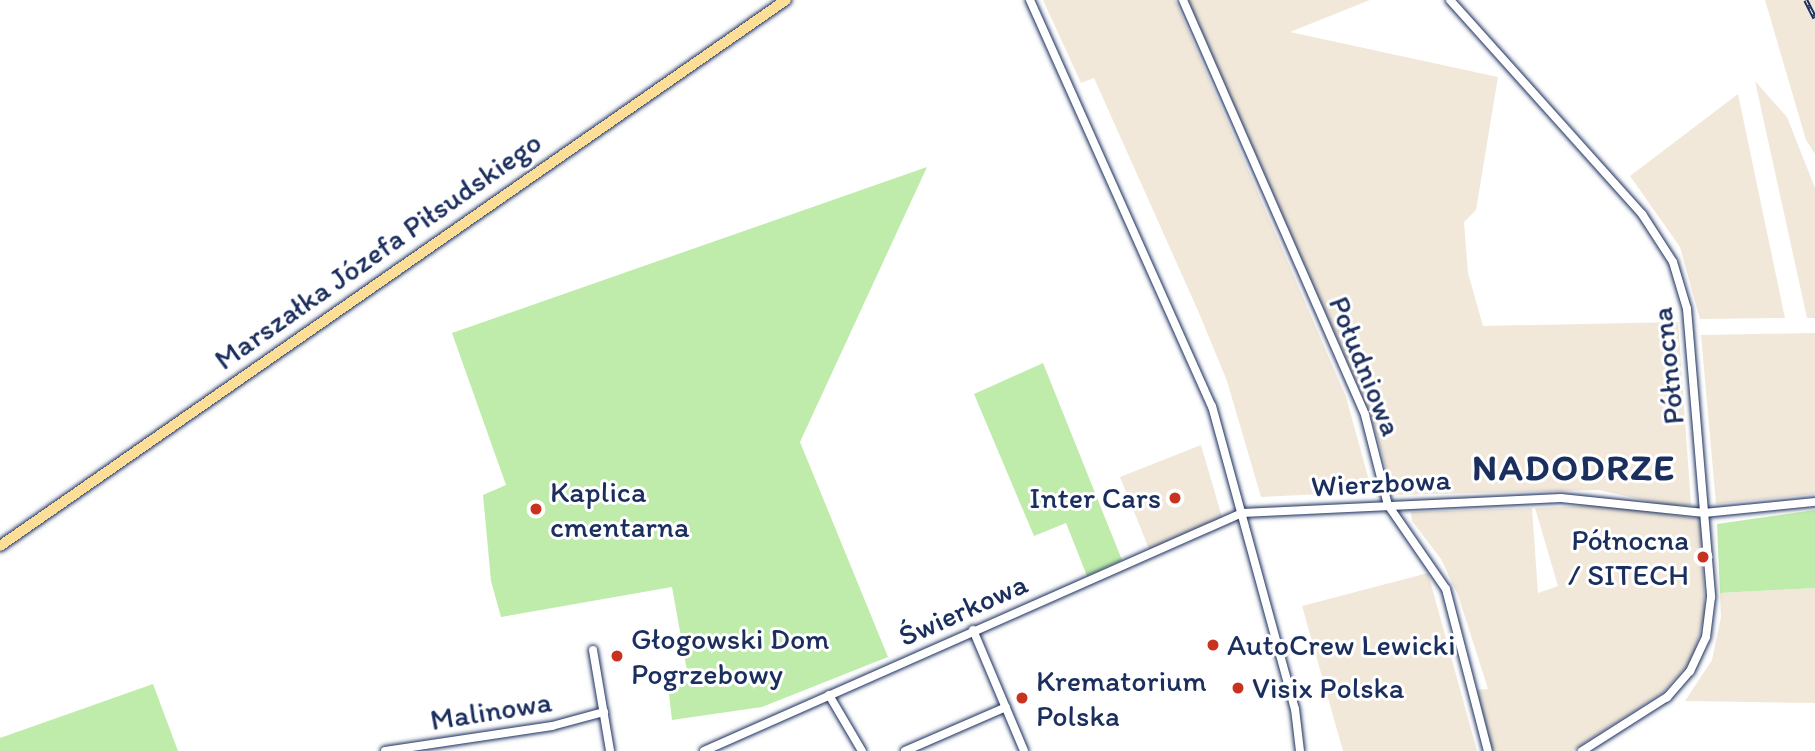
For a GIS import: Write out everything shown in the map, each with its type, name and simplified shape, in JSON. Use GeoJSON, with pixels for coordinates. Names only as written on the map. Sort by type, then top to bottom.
{"type":"FeatureCollection","features":[{"type":"Feature","properties":{"kind":"main road","name":"Marszałka Józefa Piłsudskiego"},"geometry":{"type":"LineString","coordinates":[[0,546],[786,0]]}},
{"type":"Feature","properties":{"kind":"street"},"geometry":{"type":"LineString","coordinates":[[1030,0],[1212,406],[1295,709],[1300,751]]}},
{"type":"Feature","properties":{"kind":"street","name":"Południowa"},"geometry":{"type":"LineString","coordinates":[[1183,0],[1365,415],[1388,505],[1446,589],[1488,751]]}},
{"type":"Feature","properties":{"kind":"street","name":"Północna"},"geometry":{"type":"LineString","coordinates":[[1450,0],[1642,214],[1673,262],[1690,329],[1711,597],[1700,653],[1668,697],[1582,751]]}},
{"type":"Feature","properties":{"kind":"street","name":"Wierzbowa"},"geometry":{"type":"LineString","coordinates":[[1242,513],[1588,498],[1704,513],[1815,502]]}},
{"type":"Feature","properties":{"kind":"street","name":"Świerkowa"},"geometry":{"type":"LineString","coordinates":[[704,751],[1242,513]]}},
{"type":"Feature","properties":{"kind":"street"},"geometry":{"type":"LineString","coordinates":[[973,630],[1024,751]]}},
{"type":"Feature","properties":{"kind":"street"},"geometry":{"type":"LineString","coordinates":[[593,650],[610,751]]}},
{"type":"Feature","properties":{"kind":"street"},"geometry":{"type":"LineString","coordinates":[[829,695],[862,751]]}},
{"type":"Feature","properties":{"kind":"street"},"geometry":{"type":"LineString","coordinates":[[905,751],[1006,707]]}},
{"type":"Feature","properties":{"kind":"street","name":"Malinowa"},"geometry":{"type":"LineString","coordinates":[[385,751],[552,726],[604,712]]}},
{"type":"Feature","properties":{"kind":"shaded area"},"geometry":{"type":"Polygon","coordinates":[[[1043,0],[1175,0],[1346,397],[1370,484],[1367,492],[1261,497],[1227,381],[1199,313],[1094,78],[1081,83],[1043,0]]]}},
{"type":"Feature","properties":{"kind":"shaded area"},"geometry":{"type":"Polygon","coordinates":[[[1188,0],[1370,0],[1290,32],[1498,77],[1476,210],[1464,222],[1468,273],[1483,326],[1678,322],[1691,505],[1665,505],[1599,490],[1393,495],[1376,432],[1357,384],[1188,0]]]}},
{"type":"Feature","properties":{"kind":"shaded area"},"geometry":{"type":"Polygon","coordinates":[[[1765,0],[1815,0],[1815,154],[1806,140],[1765,0]]]}},
{"type":"Feature","properties":{"kind":"shaded area"},"geometry":{"type":"Polygon","coordinates":[[[1755,81],[1787,117],[1815,188],[1815,318],[1807,318],[1755,81]]]}},
{"type":"Feature","properties":{"kind":"shaded area"},"geometry":{"type":"Polygon","coordinates":[[[1738,94],[1785,318],[1700,319],[1680,247],[1630,176],[1738,94]]]}},
{"type":"Feature","properties":{"kind":"shaded area"},"geometry":{"type":"Polygon","coordinates":[[[1815,333],[1815,494],[1716,504],[1701,335],[1815,333]]]}},
{"type":"Feature","properties":{"kind":"shaded area"},"geometry":{"type":"Polygon","coordinates":[[[1201,445],[1222,517],[1149,549],[1120,477],[1201,445]]]}},
{"type":"Feature","properties":{"kind":"shaded area"},"geometry":{"type":"Polygon","coordinates":[[[1604,505],[1701,519],[1705,614],[1692,660],[1662,693],[1572,751],[1492,751],[1477,690],[1488,689],[1458,595],[1441,559],[1412,521],[1411,512],[1532,508],[1538,593],[1558,586],[1535,508],[1604,505]]]}},
{"type":"Feature","properties":{"kind":"shaded area"},"geometry":{"type":"Polygon","coordinates":[[[1428,573],[1477,751],[1343,751],[1302,606],[1428,573]]]}},
{"type":"Feature","properties":{"kind":"shaded area"},"geometry":{"type":"Polygon","coordinates":[[[1815,588],[1815,703],[1685,701],[1712,660],[1721,617],[1720,593],[1815,588]]]}},
{"type":"Feature","properties":{"kind":"green space"},"geometry":{"type":"Polygon","coordinates":[[[927,167],[800,442],[888,657],[762,707],[672,720],[668,686],[689,682],[672,587],[501,617],[491,581],[483,495],[506,485],[452,333],[927,167]]]}},
{"type":"Feature","properties":{"kind":"green space"},"geometry":{"type":"Polygon","coordinates":[[[1043,363],[1122,560],[1087,576],[1066,523],[1034,536],[974,394],[1043,363]]]}},
{"type":"Feature","properties":{"kind":"green space"},"geometry":{"type":"Polygon","coordinates":[[[1815,510],[1815,588],[1720,593],[1717,524],[1815,510]]]}},
{"type":"Feature","properties":{"kind":"green space"},"geometry":{"type":"Polygon","coordinates":[[[153,684],[178,751],[0,751],[0,738],[153,684]]]}},
{"type":"Feature","properties":{"kind":"railway"},"geometry":{"type":"LineString","coordinates":[[1806,0],[1815,18]]}},
{"type":"Feature","properties":{"kind":"place","name":"Inter Cars"},"geometry":{"type":"Point","coordinates":[1175,498]}},
{"type":"Feature","properties":{"kind":"place","name":"Kaplica cmentarna"},"geometry":{"type":"Point","coordinates":[536,509]}},
{"type":"Feature","properties":{"kind":"place","name":"Północna / SITECH"},"geometry":{"type":"Point","coordinates":[1703,557]}},
{"type":"Feature","properties":{"kind":"place","name":"AutoCrew Lewicki"},"geometry":{"type":"Point","coordinates":[1213,645]}},
{"type":"Feature","properties":{"kind":"place","name":"Głogowski Dom Pogrzebowy"},"geometry":{"type":"Point","coordinates":[617,656]}},
{"type":"Feature","properties":{"kind":"place","name":"Visix Polska"},"geometry":{"type":"Point","coordinates":[1238,688]}},
{"type":"Feature","properties":{"kind":"place","name":"Krematorium Polska"},"geometry":{"type":"Point","coordinates":[1022,698]}},
{"type":"Feature","properties":{"kind":"district","name":"NADODRZE"},"geometry":{"type":"Point","coordinates":[1574,467]}}]}
